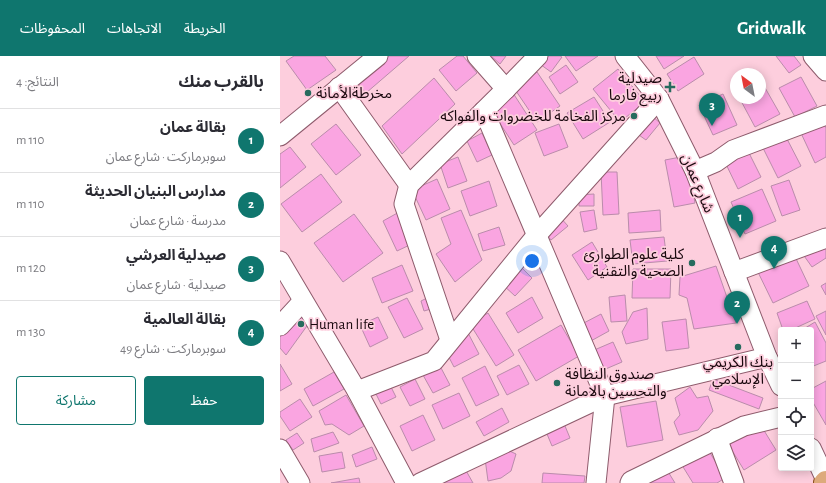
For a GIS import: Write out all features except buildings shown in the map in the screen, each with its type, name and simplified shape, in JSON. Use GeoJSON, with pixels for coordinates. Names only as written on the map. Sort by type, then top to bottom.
{"type":"FeatureCollection","features":[{"type":"Feature","properties":{"kind":"street"},"geometry":{"type":"LineString","coordinates":[[280,136],[378,56]]}},
{"type":"Feature","properties":{"kind":"street"},"geometry":{"type":"LineString","coordinates":[[477,56],[506,90]]}},
{"type":"Feature","properties":{"kind":"street"},"geometry":{"type":"LineString","coordinates":[[450,340],[404,204],[409,185],[506,90],[538,56]]}},
{"type":"Feature","properties":{"kind":"street"},"geometry":{"type":"LineString","coordinates":[[813,56],[826,71]]}},
{"type":"Feature","properties":{"kind":"street","name":"شارع عمان"},"geometry":{"type":"LineString","coordinates":[[627,57],[659,99],[695,172],[767,358],[778,380]]}},
{"type":"Feature","properties":{"kind":"street"},"geometry":{"type":"LineString","coordinates":[[339,87],[409,185]]}},
{"type":"Feature","properties":{"kind":"street"},"geometry":{"type":"LineString","coordinates":[[357,391],[434,361],[536,236],[659,99]]}},
{"type":"Feature","properties":{"kind":"street"},"geometry":{"type":"LineString","coordinates":[[484,112],[606,396],[596,483]]}},
{"type":"Feature","properties":{"kind":"street"},"geometry":{"type":"LineString","coordinates":[[695,172],[716,162],[733,150],[826,115]]}},
{"type":"Feature","properties":{"kind":"street"},"geometry":{"type":"LineString","coordinates":[[734,272],[826,238]]}},
{"type":"Feature","properties":{"kind":"street"},"geometry":{"type":"LineString","coordinates":[[280,261],[357,391],[406,483]]}},
{"type":"Feature","properties":{"kind":"street"},"geometry":{"type":"LineString","coordinates":[[280,326],[304,301]]}},
{"type":"Feature","properties":{"kind":"street"},"geometry":{"type":"LineString","coordinates":[[420,483],[606,396],[767,358]]}},
{"type":"Feature","properties":{"kind":"street"},"geometry":{"type":"LineString","coordinates":[[630,483],[631,481],[717,438],[744,426],[778,418]]}},
{"type":"Feature","properties":{"kind":"street"},"geometry":{"type":"LineString","coordinates":[[717,438],[734,483]]}},
{"type":"Feature","properties":{"kind":"street"},"geometry":{"type":"LineString","coordinates":[[280,449],[300,483]]}},
{"type":"Feature","properties":{"kind":"street"},"geometry":{"type":"LineString","coordinates":[[814,455],[826,482]]}},
{"type":"Feature","properties":{"kind":"place","name":"صيدلية ربيع فارما"},"geometry":{"type":"Point","coordinates":[670,87]}},
{"type":"Feature","properties":{"kind":"place","name":"مخرطةالأمانة"},"geometry":{"type":"Point","coordinates":[308,93]}},
{"type":"Feature","properties":{"kind":"place","name":"مركز الفخامة للخضروات والفواكه"},"geometry":{"type":"Point","coordinates":[634,116]}},
{"type":"Feature","properties":{"kind":"place","name":"صيدلية العرشي"},"geometry":{"type":"Point","coordinates":[712,126]}},
{"type":"Feature","properties":{"kind":"place","name":"بقالة عمان"},"geometry":{"type":"Point","coordinates":[740,238]}},
{"type":"Feature","properties":{"kind":"place","name":"كلية علوم الطوارئ الصحية والتقنية"},"geometry":{"type":"Point","coordinates":[692,263]}},
{"type":"Feature","properties":{"kind":"place","name":"بقالة العالمية"},"geometry":{"type":"Point","coordinates":[774,269]}},
{"type":"Feature","properties":{"kind":"place","name":"Human life"},"geometry":{"type":"Point","coordinates":[301,324]}},
{"type":"Feature","properties":{"kind":"place","name":"مدارس البنيان الحديثة"},"geometry":{"type":"Point","coordinates":[737,324]}},
{"type":"Feature","properties":{"kind":"place","name":"بنك الكريمي الإسلامي"},"geometry":{"type":"Point","coordinates":[738,347]}},
{"type":"Feature","properties":{"kind":"place","name":"صندوق النظافة والتحسين بالامانة"},"geometry":{"type":"Point","coordinates":[557,383]}}]}
